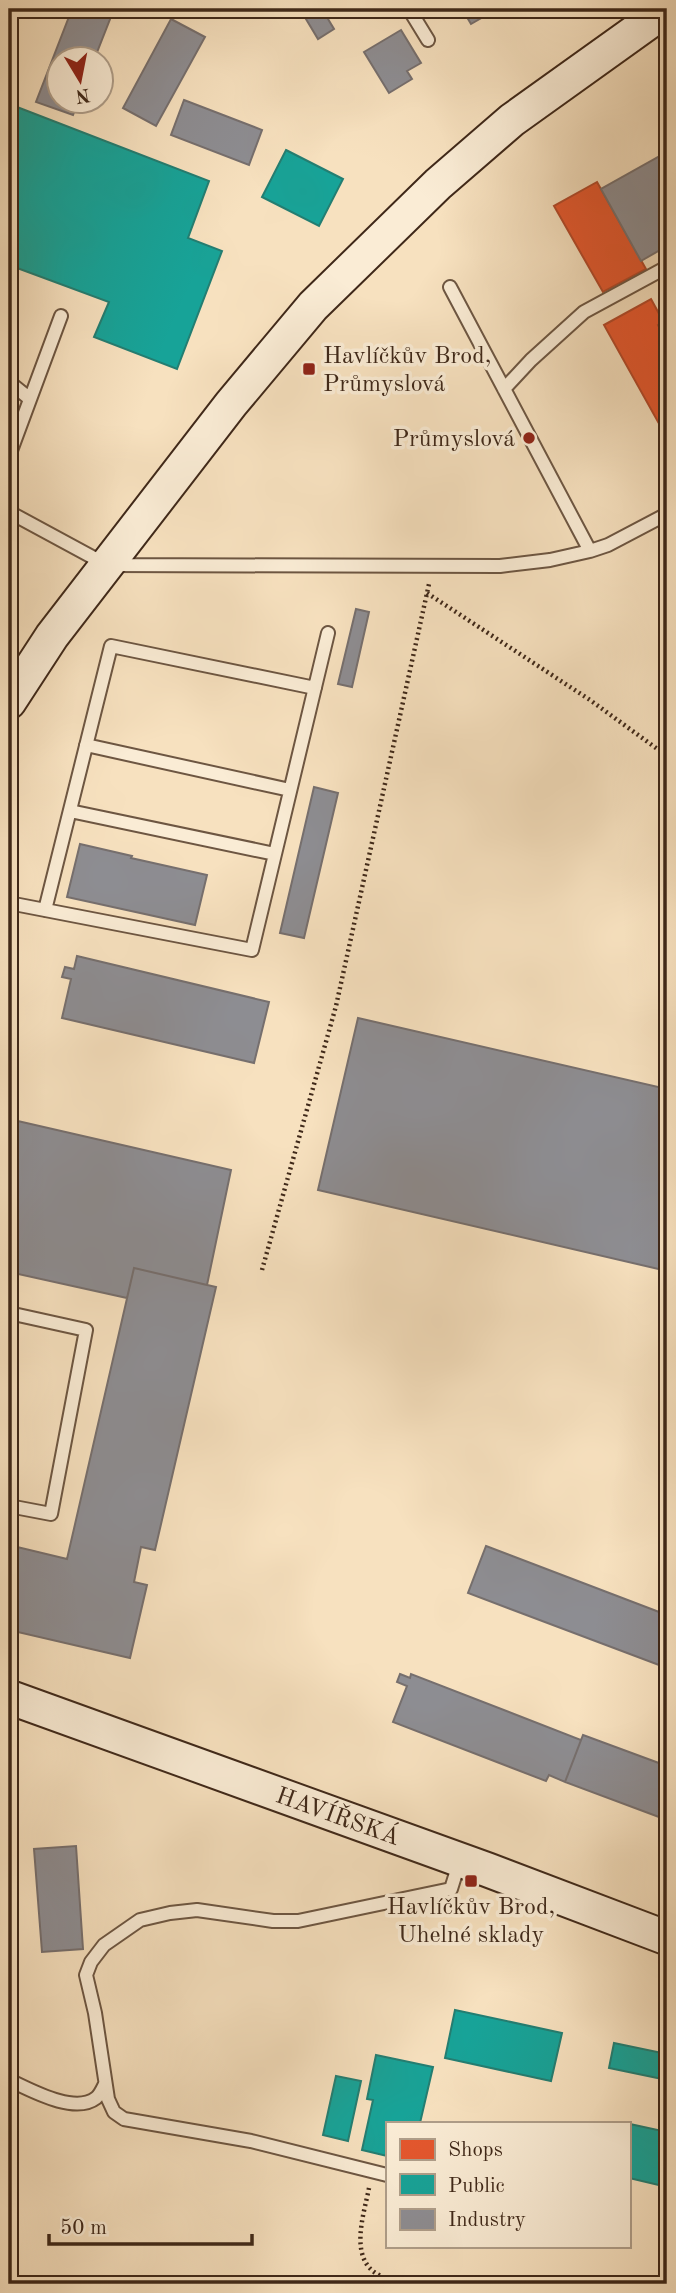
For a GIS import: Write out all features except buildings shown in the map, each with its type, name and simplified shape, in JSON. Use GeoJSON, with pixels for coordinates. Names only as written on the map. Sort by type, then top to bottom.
{"type":"FeatureCollection","features":[{"type":"Feature","properties":{"kind":"street"},"geometry":{"type":"LineString","coordinates":[[9,702],[52,636],[231,404],[313,306],[438,184],[512,120],[667,9]]}},
{"type":"Feature","properties":{"kind":"street","name":"HAVÍŘSKÁ"},"geometry":{"type":"LineString","coordinates":[[9,1697],[667,1938]]}},
{"type":"Feature","properties":{"kind":"lane"},"geometry":{"type":"LineString","coordinates":[[409,9],[428,40]]}},
{"type":"Feature","properties":{"kind":"lane"},"geometry":{"type":"LineString","coordinates":[[505,389],[531,360],[584,312],[667,267]]}},
{"type":"Feature","properties":{"kind":"lane"},"geometry":{"type":"LineString","coordinates":[[450,287],[590,551]]}},
{"type":"Feature","properties":{"kind":"lane"},"geometry":{"type":"LineString","coordinates":[[9,456],[61,316]]}},
{"type":"Feature","properties":{"kind":"lane"},"geometry":{"type":"LineString","coordinates":[[9,382],[30,398]]}},
{"type":"Feature","properties":{"kind":"lane"},"geometry":{"type":"LineString","coordinates":[[9,512],[107,565],[433,566],[527,564],[590,551],[608,545],[667,514]]}},
{"type":"Feature","properties":{"kind":"lane"},"geometry":{"type":"LineString","coordinates":[[9,903],[252,950],[328,634]]}},
{"type":"Feature","properties":{"kind":"lane"},"geometry":{"type":"LineString","coordinates":[[45,910],[111,646],[315,688]]}},
{"type":"Feature","properties":{"kind":"lane"},"geometry":{"type":"LineString","coordinates":[[86,745],[290,790]]}},
{"type":"Feature","properties":{"kind":"lane"},"geometry":{"type":"LineString","coordinates":[[70,811],[275,855]]}},
{"type":"Feature","properties":{"kind":"lane"},"geometry":{"type":"LineString","coordinates":[[9,1313],[86,1330],[51,1514],[9,1506]]}},
{"type":"Feature","properties":{"kind":"lane"},"geometry":{"type":"LineString","coordinates":[[386,2175],[251,2141],[124,2119],[114,2112],[108,2099],[86,1975],[90,1962],[104,1945],[141,1920],[197,1910],[273,1921],[298,1921],[325,1916],[451,1889],[460,1860]]}},
{"type":"Feature","properties":{"kind":"lane"},"geometry":{"type":"LineString","coordinates":[[9,2080],[53,2100],[72,2103],[96,2098],[105,2084]]}},
{"type":"Feature","properties":{"kind":"path"},"geometry":{"type":"LineString","coordinates":[[262,1270],[337,1006],[433,566]]}},
{"type":"Feature","properties":{"kind":"path"},"geometry":{"type":"LineString","coordinates":[[427,593],[590,700],[667,756]]}},
{"type":"Feature","properties":{"kind":"path"},"geometry":{"type":"LineString","coordinates":[[372,2171],[361,2227],[361,2252],[367,2264],[379,2275],[397,2280],[451,2281],[461,2284]]}},
{"type":"Feature","properties":{"kind":"place","name":"Havlíčkův Brod, Průmyslová"},"geometry":{"type":"Point","coordinates":[309,369]}},
{"type":"Feature","properties":{"kind":"place","name":"Průmyslová"},"geometry":{"type":"Point","coordinates":[529,438]}},
{"type":"Feature","properties":{"kind":"place","name":"Havlíčkův Brod, Uhelné sklady"},"geometry":{"type":"Point","coordinates":[471,1881]}}]}
